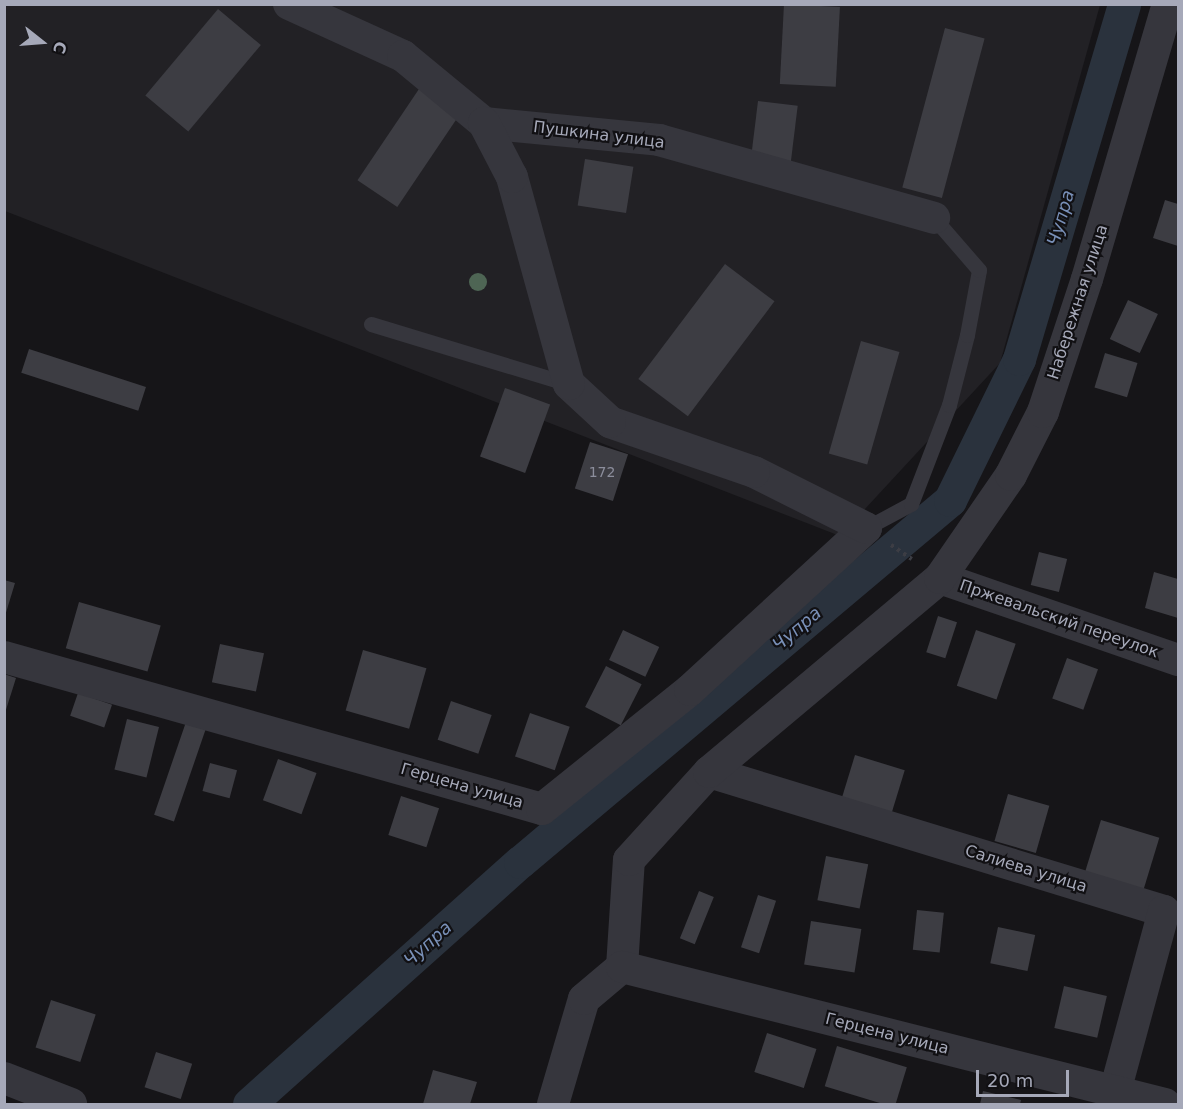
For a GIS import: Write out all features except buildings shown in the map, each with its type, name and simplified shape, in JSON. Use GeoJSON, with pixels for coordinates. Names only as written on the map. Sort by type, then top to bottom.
{"type":"FeatureCollection","features":[{"type":"Feature","properties":{"kind":"street"},"geometry":{"type":"LineString","coordinates":[[289,4],[403,56],[484,123],[512,177],[569,384],[610,422],[754,472],[866,528]]}},
{"type":"Feature","properties":{"kind":"street","name":"Набережная улица"},"geometry":{"type":"LineString","coordinates":[[621,967],[629,860],[709,772],[940,578],[1011,474],[1043,412],[1087,279],[1168,4]]}},
{"type":"Feature","properties":{"kind":"street","name":"Пушкина улица"},"geometry":{"type":"LineString","coordinates":[[484,123],[659,140],[934,218]]}},
{"type":"Feature","properties":{"kind":"street","name":"Герцена улица"},"geometry":{"type":"LineString","coordinates":[[4,657],[542,809],[690,690],[866,528]]}},
{"type":"Feature","properties":{"kind":"street","name":"Пржевальский переулок"},"geometry":{"type":"LineString","coordinates":[[940,578],[1179,660]]}},
{"type":"Feature","properties":{"kind":"street","name":"Салиева улица"},"geometry":{"type":"LineString","coordinates":[[709,772],[1164,911],[1115,1090]]}},
{"type":"Feature","properties":{"kind":"street"},"geometry":{"type":"LineString","coordinates":[[553,1104],[584,999],[621,967]]}},
{"type":"Feature","properties":{"kind":"street","name":"Герцена улица"},"geometry":{"type":"LineString","coordinates":[[621,967],[1165,1104]]}},
{"type":"Feature","properties":{"kind":"street"},"geometry":{"type":"LineString","coordinates":[[4,1078],[71,1104]]}},
{"type":"Feature","properties":{"kind":"lane"},"geometry":{"type":"LineString","coordinates":[[866,528],[911,504],[949,405],[967,335],[978,270],[934,218]]}},
{"type":"Feature","properties":{"kind":"lane"},"geometry":{"type":"LineString","coordinates":[[371,324],[569,384]]}},
{"type":"Feature","properties":{"kind":"shaded area"},"geometry":{"type":"Polygon","coordinates":[[[4,5],[1100,5],[1000,363],[840,536],[5,211],[4,5]]]}},
{"type":"Feature","properties":{"kind":"waterway","name":"Чупра"},"geometry":{"type":"LineString","coordinates":[[249,1104],[520,862],[950,500],[1019,359],[1124,4]]}}]}
